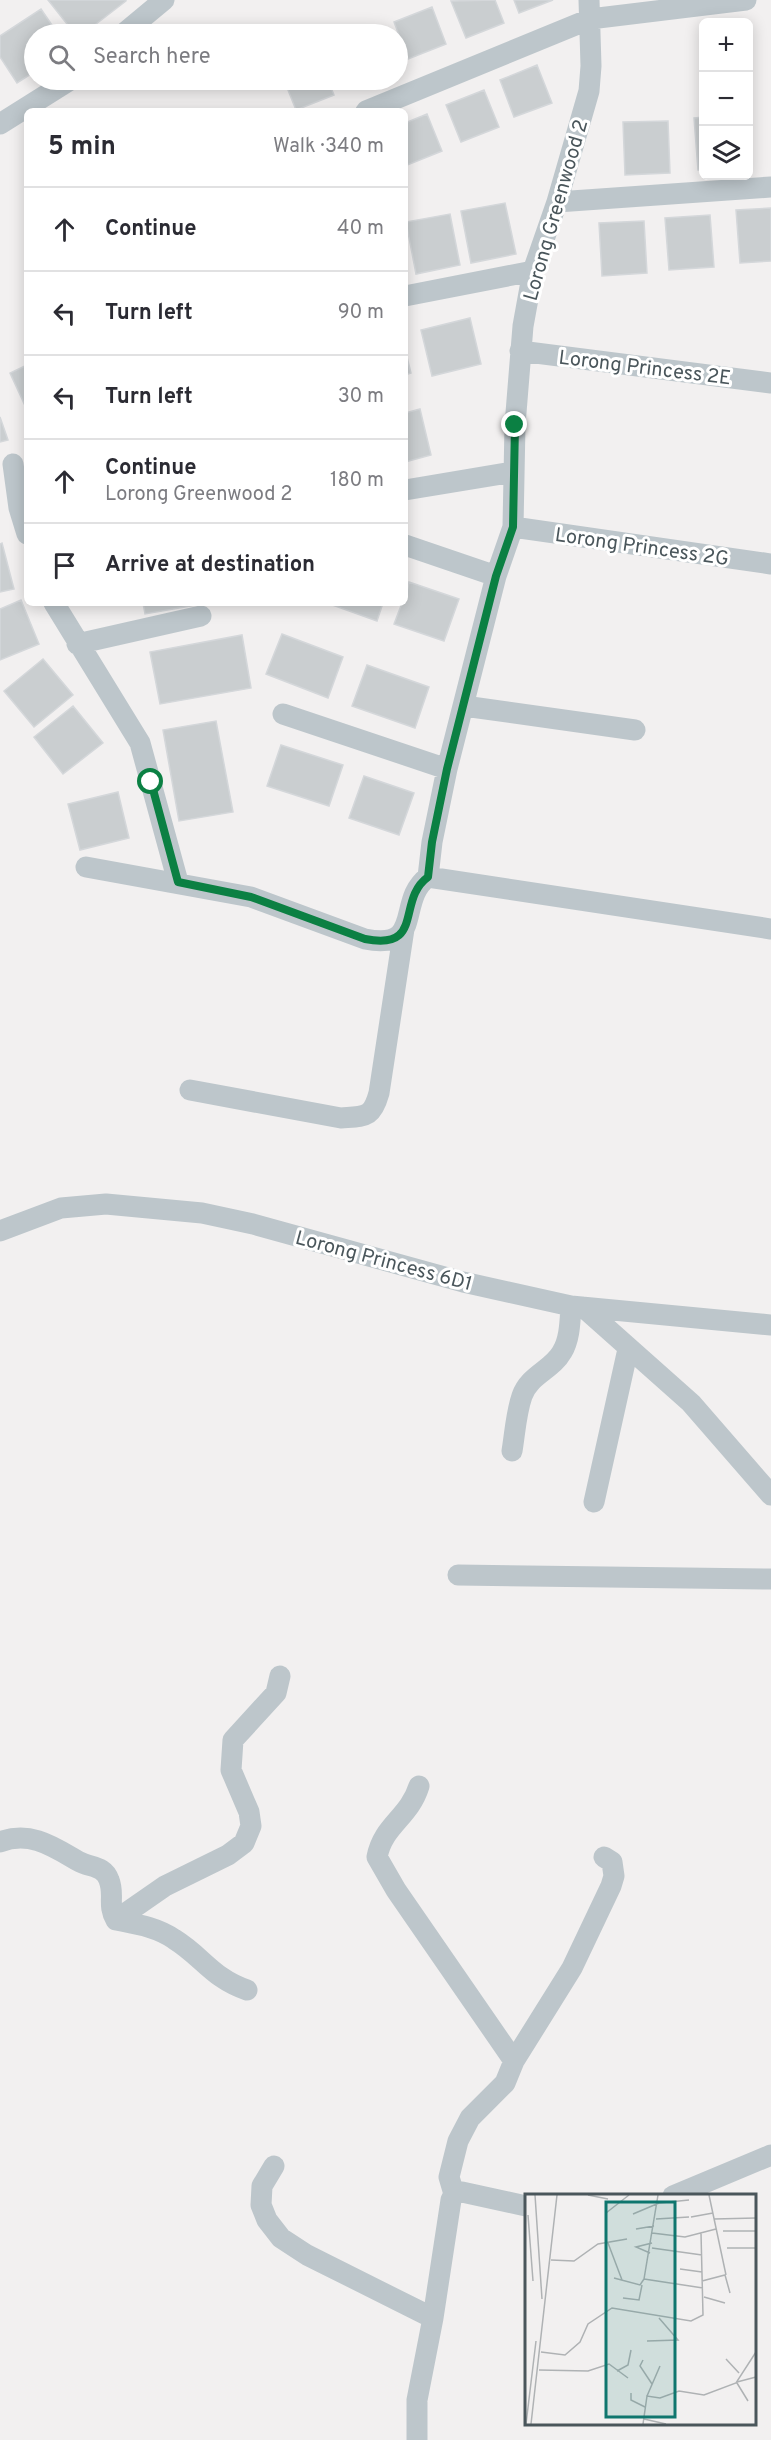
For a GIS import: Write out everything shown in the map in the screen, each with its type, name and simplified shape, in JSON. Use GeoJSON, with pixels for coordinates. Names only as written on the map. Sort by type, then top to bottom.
{"type":"FeatureCollection","features":[{"type":"Feature","properties":{"kind":"street"},"geometry":{"type":"LineString","coordinates":[[135,24],[164,0]]}},
{"type":"Feature","properties":{"kind":"street"},"geometry":{"type":"LineString","coordinates":[[373,108],[590,10],[746,0]]}},
{"type":"Feature","properties":{"kind":"street","name":"Lorong Greenwood 2"},"geometry":{"type":"LineString","coordinates":[[428,877],[432,842],[447,769],[465,706],[496,576],[513,527],[513,472],[520,351],[533,271],[558,202],[589,91],[590,10]]}},
{"type":"Feature","properties":{"kind":"street"},"geometry":{"type":"LineString","coordinates":[[25,108],[54,90]]}},
{"type":"Feature","properties":{"kind":"street"},"geometry":{"type":"LineString","coordinates":[[0,124],[24,109]]}},
{"type":"Feature","properties":{"kind":"street"},"geometry":{"type":"LineString","coordinates":[[558,202],[771,187]]}},
{"type":"Feature","properties":{"kind":"street"},"geometry":{"type":"LineString","coordinates":[[408,295],[533,271]]}},
{"type":"Feature","properties":{"kind":"street","name":"Lorong Princess 2E"},"geometry":{"type":"LineString","coordinates":[[520,351],[771,383]]}},
{"type":"Feature","properties":{"kind":"street"},"geometry":{"type":"LineString","coordinates":[[13,464],[19,508],[24,524]]}},
{"type":"Feature","properties":{"kind":"street"},"geometry":{"type":"LineString","coordinates":[[408,490],[513,472]]}},
{"type":"Feature","properties":{"kind":"street","name":"Lorong Princess 2G"},"geometry":{"type":"LineString","coordinates":[[513,527],[771,564]]}},
{"type":"Feature","properties":{"kind":"street"},"geometry":{"type":"LineString","coordinates":[[408,546],[496,576]]}},
{"type":"Feature","properties":{"kind":"street"},"geometry":{"type":"LineString","coordinates":[[56,606],[77,644],[132,725],[141,743],[178,882]]}},
{"type":"Feature","properties":{"kind":"street"},"geometry":{"type":"LineString","coordinates":[[77,644],[201,615]]}},
{"type":"Feature","properties":{"kind":"street"},"geometry":{"type":"LineString","coordinates":[[465,706],[635,730]]}},
{"type":"Feature","properties":{"kind":"street"},"geometry":{"type":"LineString","coordinates":[[284,714],[447,769]]}},
{"type":"Feature","properties":{"kind":"street"},"geometry":{"type":"LineString","coordinates":[[86,867],[251,897],[365,939],[384,942],[396,938],[404,929]]}},
{"type":"Feature","properties":{"kind":"street"},"geometry":{"type":"LineString","coordinates":[[190,1090],[341,1118],[365,1116],[374,1110],[379,1093],[404,929],[420,882],[428,877],[771,929]]}},
{"type":"Feature","properties":{"kind":"street","name":"Lorong Princess 6D1"},"geometry":{"type":"LineString","coordinates":[[0,1231],[62,1208],[106,1204],[202,1214],[253,1224],[463,1282],[577,1307],[771,1325]]}},
{"type":"Feature","properties":{"kind":"street"},"geometry":{"type":"LineString","coordinates":[[512,1451],[522,1395],[530,1382],[554,1362],[563,1351],[577,1307],[691,1403],[771,1495]]}},
{"type":"Feature","properties":{"kind":"street"},"geometry":{"type":"LineString","coordinates":[[594,1502],[628,1349]]}},
{"type":"Feature","properties":{"kind":"street"},"geometry":{"type":"LineString","coordinates":[[458,1575],[771,1579]]}},
{"type":"Feature","properties":{"kind":"street"},"geometry":{"type":"LineString","coordinates":[[116,1920],[165,1886],[228,1855],[244,1843],[251,1826],[249,1812],[231,1770],[230,1752],[233,1740],[276,1693],[280,1676]]}},
{"type":"Feature","properties":{"kind":"street"},"geometry":{"type":"LineString","coordinates":[[419,1786],[413,1803],[380,1840],[377,1857],[396,1890],[514,2061]]}},
{"type":"Feature","properties":{"kind":"street"},"geometry":{"type":"LineString","coordinates":[[0,1842],[27,1838],[44,1841],[77,1861],[98,1867],[109,1879],[111,1895],[109,1909],[116,1920],[143,1926],[174,1938],[212,1972],[228,1983],[248,1990]]}},
{"type":"Feature","properties":{"kind":"street"},"geometry":{"type":"LineString","coordinates":[[417,2440],[417,2400],[433,2318],[448,2211],[454,2194],[449,2177],[458,2140],[470,2118],[505,2082],[514,2061],[572,1968],[614,1876],[612,1862],[604,1857]]}},
{"type":"Feature","properties":{"kind":"street"},"geometry":{"type":"LineString","coordinates":[[678,2194],[771,2156]]}},
{"type":"Feature","properties":{"kind":"street"},"geometry":{"type":"LineString","coordinates":[[274,2166],[262,2186],[261,2205],[267,2220],[281,2238],[307,2255],[433,2318]]}},
{"type":"Feature","properties":{"kind":"street"},"geometry":{"type":"LineString","coordinates":[[454,2194],[472,2193],[525,2206]]}},
{"type":"Feature","properties":{"kind":"building"},"geometry":{"type":"Polygon","coordinates":[[[48,0],[126,0],[96,24],[67,24],[48,0]]]}},
{"type":"Feature","properties":{"kind":"building"},"geometry":{"type":"Polygon","coordinates":[[[495,0],[504,23],[466,38],[451,1],[495,0]]]}},
{"type":"Feature","properties":{"kind":"building"},"geometry":{"type":"Polygon","coordinates":[[[514,0],[553,0],[519,13],[514,0]]]}},
{"type":"Feature","properties":{"kind":"building"},"geometry":{"type":"Polygon","coordinates":[[[432,7],[446,44],[408,59],[408,24],[395,24],[394,22],[432,7]]]}},
{"type":"Feature","properties":{"kind":"building"},"geometry":{"type":"Polygon","coordinates":[[[41,9],[51,24],[24,24],[24,78],[17,83],[0,57],[0,36],[41,9]]]}},
{"type":"Feature","properties":{"kind":"building"},"geometry":{"type":"Polygon","coordinates":[[[537,65],[552,103],[514,117],[500,80],[537,65]]]}},
{"type":"Feature","properties":{"kind":"building"},"geometry":{"type":"Polygon","coordinates":[[[288,90],[332,90],[334,95],[301,108],[295,108],[288,90]]]}},
{"type":"Feature","properties":{"kind":"building"},"geometry":{"type":"Polygon","coordinates":[[[484,90],[499,127],[461,142],[446,105],[484,90]]]}},
{"type":"Feature","properties":{"kind":"building"},"geometry":{"type":"Polygon","coordinates":[[[427,114],[442,151],[408,165],[408,122],[427,114]]]}},
{"type":"Feature","properties":{"kind":"building"},"geometry":{"type":"Polygon","coordinates":[[[694,118],[699,118],[699,170],[698,170],[694,118]]]}},
{"type":"Feature","properties":{"kind":"building"},"geometry":{"type":"Polygon","coordinates":[[[668,121],[670,173],[625,175],[623,122],[668,121]]]}},
{"type":"Feature","properties":{"kind":"building"},"geometry":{"type":"Polygon","coordinates":[[[505,203],[516,254],[471,263],[461,211],[505,203]]]}},
{"type":"Feature","properties":{"kind":"building"},"geometry":{"type":"Polygon","coordinates":[[[771,208],[771,261],[740,263],[736,210],[771,208]]]}},
{"type":"Feature","properties":{"kind":"building"},"geometry":{"type":"Polygon","coordinates":[[[450,214],[460,265],[416,274],[408,222],[450,214]]]}},
{"type":"Feature","properties":{"kind":"building"},"geometry":{"type":"Polygon","coordinates":[[[710,215],[714,267],[669,270],[665,218],[710,215]]]}},
{"type":"Feature","properties":{"kind":"building"},"geometry":{"type":"Polygon","coordinates":[[[644,221],[647,273],[602,276],[599,223],[644,221]]]}},
{"type":"Feature","properties":{"kind":"building"},"geometry":{"type":"Polygon","coordinates":[[[470,318],[481,364],[432,376],[421,330],[470,318]]]}},
{"type":"Feature","properties":{"kind":"building"},"geometry":{"type":"Polygon","coordinates":[[[24,366],[24,403],[10,373],[24,366]]]}},
{"type":"Feature","properties":{"kind":"building"},"geometry":{"type":"Polygon","coordinates":[[[420,409],[431,455],[408,461],[408,412],[420,409]]]}},
{"type":"Feature","properties":{"kind":"building"},"geometry":{"type":"Polygon","coordinates":[[[0,417],[8,440],[0,442],[0,417]]]}},
{"type":"Feature","properties":{"kind":"building"},"geometry":{"type":"Polygon","coordinates":[[[2,543],[14,589],[0,592],[0,544],[2,543]]]}},
{"type":"Feature","properties":{"kind":"building"},"geometry":{"type":"Polygon","coordinates":[[[409,582],[459,599],[444,641],[394,624],[401,606],[408,606],[409,582]]]}},
{"type":"Feature","properties":{"kind":"building"},"geometry":{"type":"Polygon","coordinates":[[[21,600],[39,644],[0,660],[0,609],[21,600]]]}},
{"type":"Feature","properties":{"kind":"building"},"geometry":{"type":"Polygon","coordinates":[[[144,606],[191,606],[145,614],[144,606]]]}},
{"type":"Feature","properties":{"kind":"building"},"geometry":{"type":"Polygon","coordinates":[[[335,606],[382,606],[377,621],[335,606]]]}},
{"type":"Feature","properties":{"kind":"building"},"geometry":{"type":"Polygon","coordinates":[[[282,634],[343,657],[328,698],[266,674],[282,634]]]}},
{"type":"Feature","properties":{"kind":"building"},"geometry":{"type":"Polygon","coordinates":[[[242,635],[251,688],[160,704],[150,652],[242,635]]]}},
{"type":"Feature","properties":{"kind":"building"},"geometry":{"type":"Polygon","coordinates":[[[43,659],[73,695],[34,727],[4,691],[43,659]]]}},
{"type":"Feature","properties":{"kind":"building"},"geometry":{"type":"Polygon","coordinates":[[[367,665],[429,687],[415,728],[352,706],[367,665]]]}},
{"type":"Feature","properties":{"kind":"building"},"geometry":{"type":"Polygon","coordinates":[[[73,706],[103,743],[63,774],[34,737],[73,706]]]}},
{"type":"Feature","properties":{"kind":"building"},"geometry":{"type":"Polygon","coordinates":[[[216,721],[233,812],[179,821],[163,730],[216,721]]]}},
{"type":"Feature","properties":{"kind":"building"},"geometry":{"type":"Polygon","coordinates":[[[281,745],[343,765],[329,806],[267,786],[281,745]]]}},
{"type":"Feature","properties":{"kind":"building"},"geometry":{"type":"Polygon","coordinates":[[[364,776],[414,793],[399,835],[349,818],[364,776]]]}},
{"type":"Feature","properties":{"kind":"building"},"geometry":{"type":"Polygon","coordinates":[[[118,792],[129,838],[80,850],[68,804],[118,792]]]}},
{"type":"Feature","properties":{"kind":"route"},"geometry":{"type":"LineString","coordinates":[[151,782],[178,882],[276,904],[365,939],[384,942],[396,938],[404,929],[420,882],[428,877],[432,842],[447,769],[465,706],[496,576],[513,527],[515,425]]}}]}
